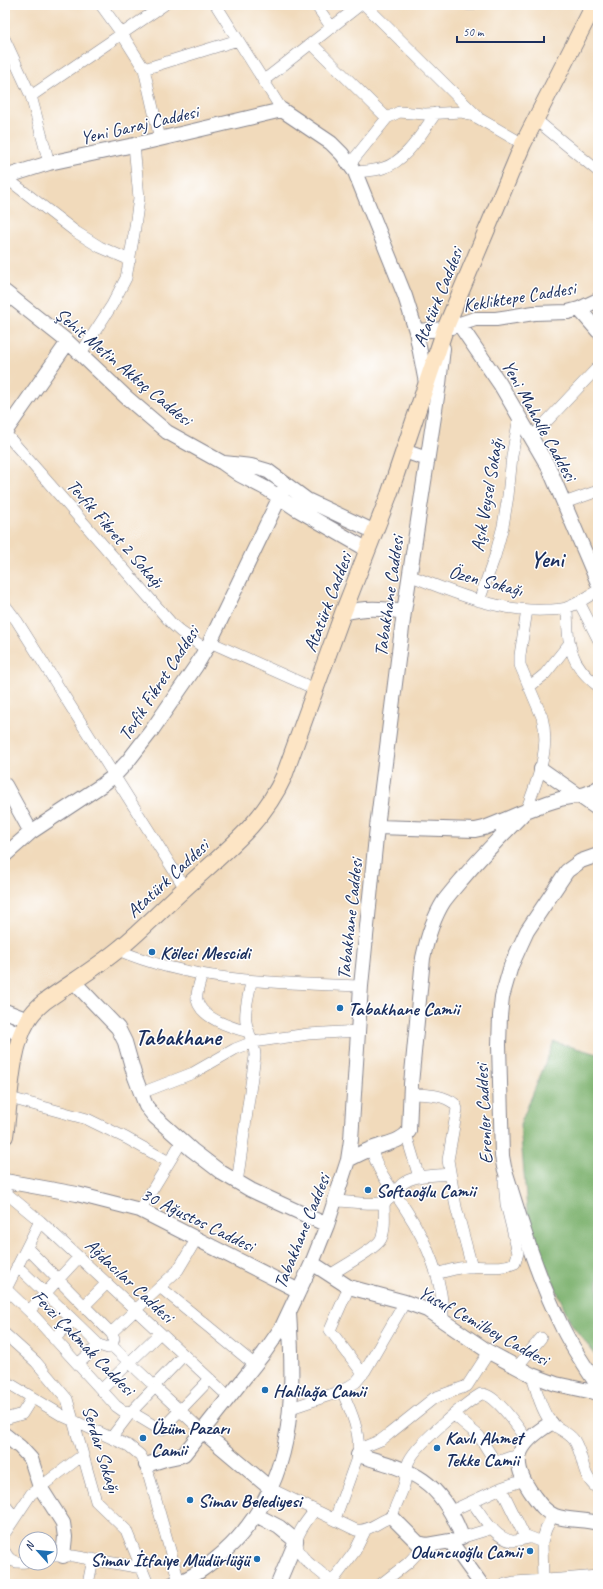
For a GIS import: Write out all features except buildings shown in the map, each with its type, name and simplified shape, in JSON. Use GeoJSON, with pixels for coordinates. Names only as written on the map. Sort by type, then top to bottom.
{"type":"FeatureCollection","features":[{"type":"Feature","properties":{"kind":"main road","name":"Atatürk Caddesi"},"geometry":{"type":"LineString","coordinates":[[5,1136],[15,1059],[21,1035],[28,1020],[35,1010],[73,981],[118,950],[250,828],[269,806],[284,776],[343,613],[375,532],[404,451],[426,383],[452,327],[523,144],[594,5]]}},
{"type":"Feature","properties":{"kind":"street"},"geometry":{"type":"LineString","coordinates":[[101,5],[122,34],[144,69],[160,139]]}},
{"type":"Feature","properties":{"kind":"street"},"geometry":{"type":"LineString","coordinates":[[31,96],[164,5]]}},
{"type":"Feature","properties":{"kind":"street"},"geometry":{"type":"LineString","coordinates":[[216,5],[282,110],[331,143],[353,168],[398,276],[416,331],[426,383]]}},
{"type":"Feature","properties":{"kind":"street"},"geometry":{"type":"LineString","coordinates":[[316,5],[332,28]]}},
{"type":"Feature","properties":{"kind":"street"},"geometry":{"type":"LineString","coordinates":[[263,81],[360,5]]}},
{"type":"Feature","properties":{"kind":"street"},"geometry":{"type":"LineString","coordinates":[[365,5],[478,118]]}},
{"type":"Feature","properties":{"kind":"street"},"geometry":{"type":"LineString","coordinates":[[5,40],[31,96],[49,163]]}},
{"type":"Feature","properties":{"kind":"street"},"geometry":{"type":"LineString","coordinates":[[144,69],[238,40]]}},
{"type":"Feature","properties":{"kind":"street"},"geometry":{"type":"LineString","coordinates":[[312,44],[387,118]]}},
{"type":"Feature","properties":{"kind":"street","name":"Yeni Garaj Caddesi"},"geometry":{"type":"LineString","coordinates":[[5,177],[49,163],[134,146],[282,110]]}},
{"type":"Feature","properties":{"kind":"street"},"geometry":{"type":"LineString","coordinates":[[353,168],[387,118],[400,112],[425,114],[461,112],[478,118],[523,144]]}},
{"type":"Feature","properties":{"kind":"street"},"geometry":{"type":"LineString","coordinates":[[353,168],[383,168],[392,164],[411,148],[436,113]]}},
{"type":"Feature","properties":{"kind":"street"},"geometry":{"type":"LineString","coordinates":[[535,119],[598,171]]}},
{"type":"Feature","properties":{"kind":"street"},"geometry":{"type":"LineString","coordinates":[[81,353],[120,292],[126,278],[139,198],[134,146]]}},
{"type":"Feature","properties":{"kind":"street"},"geometry":{"type":"LineString","coordinates":[[5,177],[76,232],[100,247],[130,260]]}},
{"type":"Feature","properties":{"kind":"street","name":"Şehit Metin Akkoç Caddesi"},"geometry":{"type":"LineString","coordinates":[[5,292],[81,353],[126,397],[167,432],[223,463],[240,475],[280,497],[308,516],[368,550]]}},
{"type":"Feature","properties":{"kind":"street","name":"Kekliktepe Caddesi"},"geometry":{"type":"LineString","coordinates":[[416,331],[452,327],[475,319],[504,318],[534,313],[568,312],[579,309],[598,300]]}},
{"type":"Feature","properties":{"kind":"street"},"geometry":{"type":"LineString","coordinates":[[579,309],[598,331]]}},
{"type":"Feature","properties":{"kind":"street","name":"Yeni Mahalle Caddesi"},"geometry":{"type":"LineString","coordinates":[[452,327],[489,367],[531,438],[548,468],[564,502],[598,583]]}},
{"type":"Feature","properties":{"kind":"street","name":"Tabakhane Caddesi"},"geometry":{"type":"LineString","coordinates":[[146,1465],[184,1454],[275,1338],[312,1263],[336,1201],[348,1160],[351,1140],[361,986],[377,827],[409,575],[439,384],[452,327]]}},
{"type":"Feature","properties":{"kind":"street"},"geometry":{"type":"LineString","coordinates":[[5,433],[68,342]]}},
{"type":"Feature","properties":{"kind":"street"},"geometry":{"type":"LineString","coordinates":[[531,438],[598,367]]}},
{"type":"Feature","properties":{"kind":"street","name":"Aşık Veysel Sokağı"},"geometry":{"type":"LineString","coordinates":[[479,601],[495,556],[503,526],[512,456],[519,417]]}},
{"type":"Feature","properties":{"kind":"street","name":"Tevfik Fikret 2 Sokağı"},"geometry":{"type":"LineString","coordinates":[[5,433],[172,624],[181,632],[208,646],[315,689]]}},
{"type":"Feature","properties":{"kind":"street"},"geometry":{"type":"LineString","coordinates":[[404,451],[427,459]]}},
{"type":"Feature","properties":{"kind":"street","name":"Şehit Metin Akkoç Caddesi"},"geometry":{"type":"LineString","coordinates":[[223,463],[260,468],[268,471],[307,500],[375,532]]}},
{"type":"Feature","properties":{"kind":"street","name":"Tevfik Fikret Caddesi"},"geometry":{"type":"LineString","coordinates":[[5,855],[31,832],[114,776],[139,748],[208,646],[286,484]]}},
{"type":"Feature","properties":{"kind":"street"},"geometry":{"type":"LineString","coordinates":[[564,502],[598,491]]}},
{"type":"Feature","properties":{"kind":"street","name":"Özen Sokağı"},"geometry":{"type":"LineString","coordinates":[[409,575],[479,601],[499,606],[527,610],[561,610],[579,602],[598,590]]}},
{"type":"Feature","properties":{"kind":"street"},"geometry":{"type":"LineString","coordinates":[[579,602],[598,639]]}},
{"type":"Feature","properties":{"kind":"street"},"geometry":{"type":"LineString","coordinates":[[5,605],[17,621],[185,888]]}},
{"type":"Feature","properties":{"kind":"street"},"geometry":{"type":"LineString","coordinates":[[343,613],[363,608],[404,612]]}},
{"type":"Feature","properties":{"kind":"street"},"geometry":{"type":"LineString","coordinates":[[567,608],[569,644],[572,655],[587,677],[598,686]]}},
{"type":"Feature","properties":{"kind":"street"},"geometry":{"type":"LineString","coordinates":[[348,1160],[371,1149],[394,1142],[406,1134],[410,1126],[411,1094],[423,958],[433,924],[452,890],[490,847],[526,811],[541,769],[546,743],[545,726],[523,672],[520,660],[527,610]]}},
{"type":"Feature","properties":{"kind":"street"},"geometry":{"type":"LineString","coordinates":[[529,687],[545,674],[569,644]]}},
{"type":"Feature","properties":{"kind":"street"},"geometry":{"type":"LineString","coordinates":[[541,769],[598,809]]}},
{"type":"Feature","properties":{"kind":"street"},"geometry":{"type":"LineString","coordinates":[[5,785],[31,832]]}},
{"type":"Feature","properties":{"kind":"street"},"geometry":{"type":"LineString","coordinates":[[377,827],[475,830],[484,828],[556,800],[580,797],[590,794],[598,788]]}},
{"type":"Feature","properties":{"kind":"street","name":"Erenler Caddesi"},"geometry":{"type":"LineString","coordinates":[[598,855],[577,863],[564,876],[527,931],[506,981],[500,1016],[499,1038],[501,1142],[504,1167],[524,1232],[554,1311],[571,1344],[598,1386]]}},
{"type":"Feature","properties":{"kind":"street"},"geometry":{"type":"LineString","coordinates":[[118,950],[152,963],[202,975],[251,982],[361,986]]}},
{"type":"Feature","properties":{"kind":"street"},"geometry":{"type":"LineString","coordinates":[[202,975],[197,996],[199,1005],[220,1023],[251,1037],[358,1031]]}},
{"type":"Feature","properties":{"kind":"street"},"geometry":{"type":"LineString","coordinates":[[73,981],[118,1028],[125,1042],[146,1106],[155,1116],[211,1166],[238,1183],[327,1225]]}},
{"type":"Feature","properties":{"kind":"street"},"geometry":{"type":"LineString","coordinates":[[238,1183],[255,1056],[251,1037],[246,1024],[246,1010],[251,982]]}},
{"type":"Feature","properties":{"kind":"street"},"geometry":{"type":"LineString","coordinates":[[5,1011],[28,1020]]}},
{"type":"Feature","properties":{"kind":"street"},"geometry":{"type":"LineString","coordinates":[[5,1027],[21,1035]]}},
{"type":"Feature","properties":{"kind":"street"},"geometry":{"type":"LineString","coordinates":[[141,1093],[193,1073],[235,1049],[251,1037]]}},
{"type":"Feature","properties":{"kind":"street"},"geometry":{"type":"LineString","coordinates":[[411,1094],[444,1097],[455,1104],[457,1109],[448,1160],[449,1174],[472,1267]]}},
{"type":"Feature","properties":{"kind":"street"},"geometry":{"type":"LineString","coordinates":[[10,1098],[87,1120],[126,1138],[169,1162]]}},
{"type":"Feature","properties":{"kind":"street"},"geometry":{"type":"LineString","coordinates":[[406,1134],[419,1177]]}},
{"type":"Feature","properties":{"kind":"street"},"geometry":{"type":"LineString","coordinates":[[140,1210],[182,1141]]}},
{"type":"Feature","properties":{"kind":"street"},"geometry":{"type":"LineString","coordinates":[[371,1149],[384,1177],[419,1231],[436,1274],[443,1299],[443,1320]]}},
{"type":"Feature","properties":{"kind":"street"},"geometry":{"type":"LineString","coordinates":[[436,1274],[472,1267],[509,1266],[515,1263],[518,1253],[506,1204],[504,1167]]}},
{"type":"Feature","properties":{"kind":"street"},"geometry":{"type":"LineString","coordinates":[[336,1201],[384,1202],[407,1181],[419,1177],[449,1174]]}},
{"type":"Feature","properties":{"kind":"street","name":"30 Ağustos Caddesi"},"geometry":{"type":"LineString","coordinates":[[5,1181],[84,1196],[140,1210],[299,1291]]}},
{"type":"Feature","properties":{"kind":"street","name":"Ağdacılar Caddesi"},"geometry":{"type":"LineString","coordinates":[[5,1192],[40,1221],[229,1397]]}},
{"type":"Feature","properties":{"kind":"street"},"geometry":{"type":"LineString","coordinates":[[330,1275],[372,1248],[380,1241],[383,1231],[384,1202]]}},
{"type":"Feature","properties":{"kind":"street"},"geometry":{"type":"LineString","coordinates":[[6,1288],[40,1221]]}},
{"type":"Feature","properties":{"kind":"street"},"geometry":{"type":"LineString","coordinates":[[111,1333],[178,1270],[197,1238]]}},
{"type":"Feature","properties":{"kind":"street"},"geometry":{"type":"LineString","coordinates":[[27,1248],[111,1333],[114,1338],[112,1346]]}},
{"type":"Feature","properties":{"kind":"street"},"geometry":{"type":"LineString","coordinates":[[29,1312],[79,1257]]}},
{"type":"Feature","properties":{"kind":"street","name":"Yusuf Cemilbey Caddesi"},"geometry":{"type":"LineString","coordinates":[[312,1263],[349,1287],[405,1302],[427,1310],[489,1352],[532,1375],[556,1384],[598,1393]]}},
{"type":"Feature","properties":{"kind":"street"},"geometry":{"type":"LineString","coordinates":[[17,1266],[99,1345],[108,1348],[112,1346]]}},
{"type":"Feature","properties":{"kind":"street"},"geometry":{"type":"LineString","coordinates":[[84,1306],[107,1283]]}},
{"type":"Feature","properties":{"kind":"street"},"geometry":{"type":"LineString","coordinates":[[160,1287],[255,1365]]}},
{"type":"Feature","properties":{"kind":"street"},"geometry":{"type":"LineString","coordinates":[[349,1287],[330,1330],[363,1374]]}},
{"type":"Feature","properties":{"kind":"street","name":"Fevzi Çakmak Caddesi"},"geometry":{"type":"LineString","coordinates":[[6,1288],[119,1409],[131,1412],[161,1430],[181,1411]]}},
{"type":"Feature","properties":{"kind":"street"},"geometry":{"type":"LineString","coordinates":[[291,1408],[350,1387],[363,1374],[405,1302]]}},
{"type":"Feature","properties":{"kind":"street"},"geometry":{"type":"LineString","coordinates":[[5,1381],[32,1398],[135,1450],[140,1455],[146,1465],[177,1583],[203,1569],[217,1558],[243,1532],[256,1515],[272,1489],[286,1442],[291,1408],[291,1349],[289,1311]]}},
{"type":"Feature","properties":{"kind":"street"},"geometry":{"type":"LineString","coordinates":[[54,1339],[73,1320]]}},
{"type":"Feature","properties":{"kind":"street"},"geometry":{"type":"LineString","coordinates":[[101,1390],[160,1333]]}},
{"type":"Feature","properties":{"kind":"street","name":"Serdar Sokağı"},"geometry":{"type":"LineString","coordinates":[[5,1334],[36,1362],[63,1393],[70,1404],[96,1501],[126,1530],[148,1584]]}},
{"type":"Feature","properties":{"kind":"street"},"geometry":{"type":"LineString","coordinates":[[517,1367],[541,1338]]}},
{"type":"Feature","properties":{"kind":"street"},"geometry":{"type":"LineString","coordinates":[[78,1364],[99,1345]]}},
{"type":"Feature","properties":{"kind":"street"},"geometry":{"type":"LineString","coordinates":[[112,1346],[202,1431],[272,1489],[356,1530],[366,1529],[384,1519],[392,1517]]}},
{"type":"Feature","properties":{"kind":"street"},"geometry":{"type":"LineString","coordinates":[[358,1452],[385,1437],[434,1398],[467,1386],[472,1381],[489,1352]]}},
{"type":"Feature","properties":{"kind":"street"},"geometry":{"type":"LineString","coordinates":[[111,1438],[154,1385],[184,1355]]}},
{"type":"Feature","properties":{"kind":"street"},"geometry":{"type":"LineString","coordinates":[[532,1375],[537,1394],[551,1423],[566,1432],[574,1440],[580,1453],[586,1476],[598,1489]]}},
{"type":"Feature","properties":{"kind":"street"},"geometry":{"type":"LineString","coordinates":[[181,1411],[210,1379]]}},
{"type":"Feature","properties":{"kind":"street"},"geometry":{"type":"LineString","coordinates":[[463,1388],[487,1395],[502,1407],[528,1441]]}},
{"type":"Feature","properties":{"kind":"street"},"geometry":{"type":"LineString","coordinates":[[335,1519],[358,1452],[353,1417],[342,1391]]}},
{"type":"Feature","properties":{"kind":"street"},"geometry":{"type":"LineString","coordinates":[[392,1517],[397,1501],[404,1487],[408,1462],[415,1452],[454,1415],[481,1394]]}},
{"type":"Feature","properties":{"kind":"street"},"geometry":{"type":"LineString","coordinates":[[5,1419],[22,1414],[32,1398]]}},
{"type":"Feature","properties":{"kind":"street"},"geometry":{"type":"LineString","coordinates":[[454,1415],[479,1436],[494,1460],[497,1462],[501,1462],[511,1457],[518,1457]]}},
{"type":"Feature","properties":{"kind":"street"},"geometry":{"type":"LineString","coordinates":[[551,1423],[542,1428],[528,1441],[518,1457],[518,1462],[524,1480],[540,1504],[553,1515],[598,1523]]}},
{"type":"Feature","properties":{"kind":"street"},"geometry":{"type":"LineString","coordinates":[[5,1435],[20,1446],[30,1459],[40,1487],[64,1527],[65,1537],[58,1554]]}},
{"type":"Feature","properties":{"kind":"street"},"geometry":{"type":"LineString","coordinates":[[358,1452],[406,1471],[420,1478],[432,1487],[451,1511],[456,1539],[481,1584]]}},
{"type":"Feature","properties":{"kind":"street"},"geometry":{"type":"LineString","coordinates":[[5,1533],[27,1498],[83,1455]]}},
{"type":"Feature","properties":{"kind":"street"},"geometry":{"type":"LineString","coordinates":[[451,1511],[501,1488],[524,1480]]}},
{"type":"Feature","properties":{"kind":"street"},"geometry":{"type":"LineString","coordinates":[[501,1488],[520,1529],[528,1538]]}},
{"type":"Feature","properties":{"kind":"street"},"geometry":{"type":"LineString","coordinates":[[472,1502],[492,1528],[502,1536],[512,1540],[528,1538],[542,1542]]}},
{"type":"Feature","properties":{"kind":"street"},"geometry":{"type":"LineString","coordinates":[[5,1505],[15,1518]]}},
{"type":"Feature","properties":{"kind":"street"},"geometry":{"type":"LineString","coordinates":[[278,1584],[300,1532],[314,1510]]}},
{"type":"Feature","properties":{"kind":"street"},"geometry":{"type":"LineString","coordinates":[[256,1515],[279,1527],[296,1541],[301,1555],[332,1583],[355,1551],[366,1529]]}},
{"type":"Feature","properties":{"kind":"street"},"geometry":{"type":"LineString","coordinates":[[543,1580],[542,1542],[546,1529],[553,1515]]}},
{"type":"Feature","properties":{"kind":"street"},"geometry":{"type":"LineString","coordinates":[[392,1517],[414,1541],[425,1545],[456,1539],[492,1528]]}},
{"type":"Feature","properties":{"kind":"street"},"geometry":{"type":"LineString","coordinates":[[381,1584],[412,1560],[425,1545]]}},
{"type":"Feature","properties":{"kind":"street"},"geometry":{"type":"LineString","coordinates":[[5,1552],[9,1559],[13,1562],[18,1562]]}},
{"type":"Feature","properties":{"kind":"street"},"geometry":{"type":"LineString","coordinates":[[58,1556],[142,1568]]}},
{"type":"Feature","properties":{"kind":"street"},"geometry":{"type":"LineString","coordinates":[[88,1584],[93,1560]]}},
{"type":"Feature","properties":{"kind":"street"},"geometry":{"type":"LineString","coordinates":[[504,1584],[598,1576]]}},
{"type":"Feature","properties":{"kind":"green space"},"geometry":{"type":"Polygon","coordinates":[[[554,1042],[598,1054],[598,1358],[571,1324],[528,1222],[520,1125],[554,1042]]]}},
{"type":"Feature","properties":{"kind":"place","name":"Köleci Mescidi"},"geometry":{"type":"Point","coordinates":[152,952]}},
{"type":"Feature","properties":{"kind":"place","name":"Tabakhane Camii"},"geometry":{"type":"Point","coordinates":[340,1008]}},
{"type":"Feature","properties":{"kind":"place","name":"Softaoğlu Camii"},"geometry":{"type":"Point","coordinates":[368,1190]}},
{"type":"Feature","properties":{"kind":"place","name":"Halilağa Camii"},"geometry":{"type":"Point","coordinates":[265,1390]}},
{"type":"Feature","properties":{"kind":"place","name":"Üzüm Pazarı Camii"},"geometry":{"type":"Point","coordinates":[143,1438]}},
{"type":"Feature","properties":{"kind":"place","name":"Kavlı Ahmet Tekke Camii"},"geometry":{"type":"Point","coordinates":[437,1448]}},
{"type":"Feature","properties":{"kind":"place","name":"Simav Belediyesi"},"geometry":{"type":"Point","coordinates":[190,1500]}},
{"type":"Feature","properties":{"kind":"place","name":"Oduncuoğlu Camii"},"geometry":{"type":"Point","coordinates":[530,1551]}},
{"type":"Feature","properties":{"kind":"place","name":"Simav İtfaiye Müdürlüğü"},"geometry":{"type":"Point","coordinates":[257,1559]}},
{"type":"Feature","properties":{"kind":"district","name":"Yeni"},"geometry":{"type":"Point","coordinates":[547,559]}},
{"type":"Feature","properties":{"kind":"district","name":"Tabakhane"},"geometry":{"type":"Point","coordinates":[178,1037]}}]}
